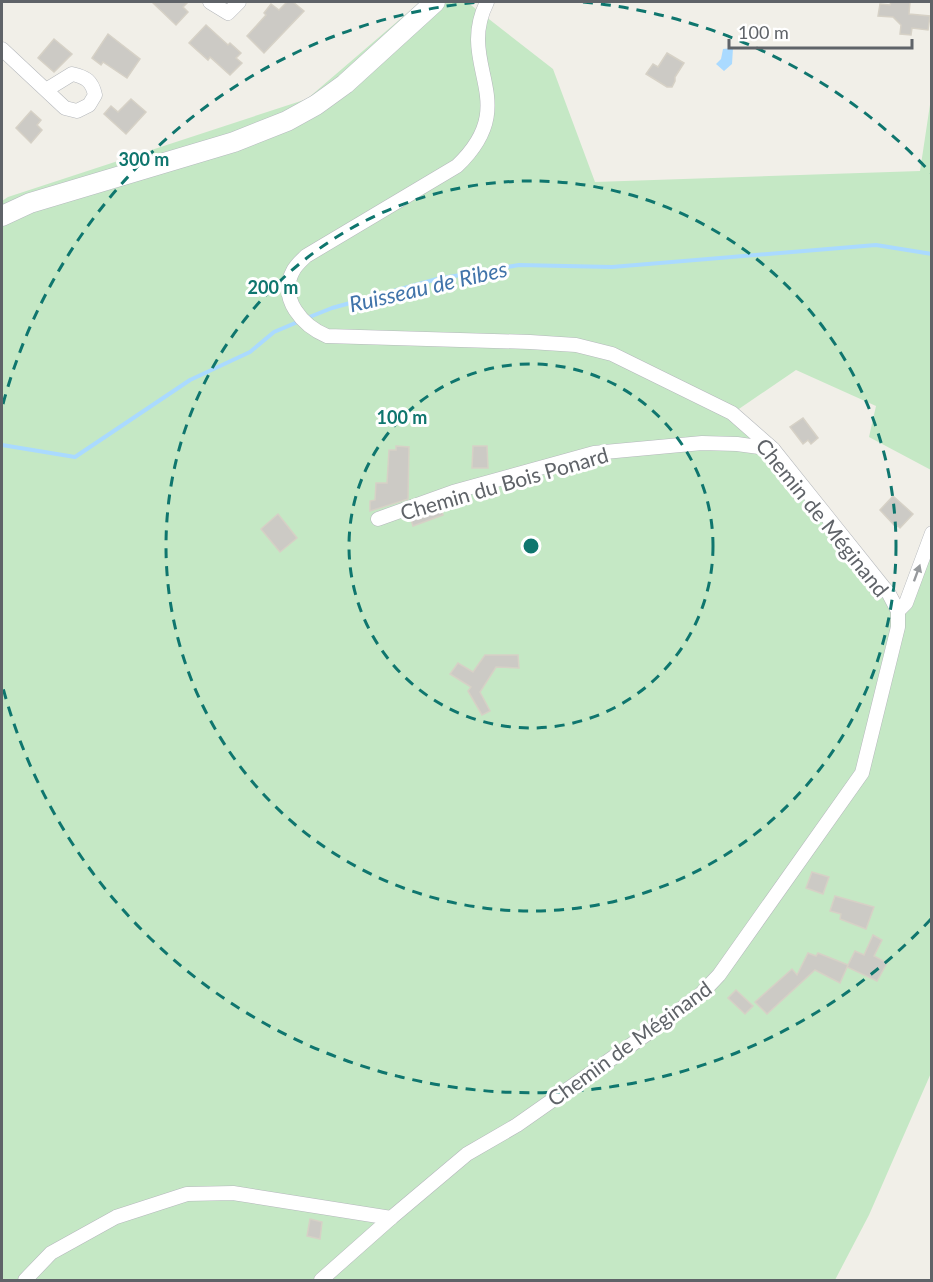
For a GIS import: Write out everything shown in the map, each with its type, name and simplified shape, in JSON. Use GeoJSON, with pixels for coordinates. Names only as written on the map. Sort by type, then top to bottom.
{"type":"FeatureCollection","features":[{"type":"Feature","properties":{"kind":"main road"},"geometry":{"type":"LineString","coordinates":[[2,216],[30,203],[234,142],[288,121],[316,105],[345,84],[435,2]]}},
{"type":"Feature","properties":{"kind":"street"},"geometry":{"type":"LineString","coordinates":[[210,2],[228,13],[239,2]]}},
{"type":"Feature","properties":{"kind":"street","name":"Chemin de Méginand"},"geometry":{"type":"LineString","coordinates":[[321,1281],[467,1154],[517,1125],[651,1031],[701,994],[720,975],[862,773],[898,627],[898,611],[889,594],[773,449],[732,413],[612,354],[576,345],[327,336],[303,320],[290,300],[288,282],[293,269],[306,256],[458,166],[473,151],[483,134],[488,117],[489,98],[478,42],[481,17],[488,2]]}},
{"type":"Feature","properties":{"kind":"street"},"geometry":{"type":"LineString","coordinates":[[2,49],[46,90]]}},
{"type":"Feature","properties":{"kind":"street","name":"Chemin du Bois Ponard"},"geometry":{"type":"LineString","coordinates":[[378,519],[453,492],[594,453],[702,443],[737,444],[773,449]]}},
{"type":"Feature","properties":{"kind":"street"},"geometry":{"type":"LineString","coordinates":[[898,611],[906,603],[932,533]]}},
{"type":"Feature","properties":{"kind":"street"},"geometry":{"type":"LineString","coordinates":[[25,1281],[51,1253],[116,1217],[187,1194],[233,1193],[391,1218]]}},
{"type":"Feature","properties":{"kind":"green space"},"geometry":{"type":"Polygon","coordinates":[[[420,2],[467,2],[553,69],[595,182],[920,171],[931,98],[931,470],[869,437],[876,406],[796,370],[733,413],[773,449],[898,611],[931,532],[931,1073],[869,1215],[835,1280],[2,1280],[2,201],[8,197],[307,99],[420,2]]]}},
{"type":"Feature","properties":{"kind":"water"},"geometry":{"type":"Polygon","coordinates":[[[733,48],[732,64],[724,71],[716,64],[721,59],[723,49],[733,48]]]}},
{"type":"Feature","properties":{"kind":"building"},"geometry":{"type":"Polygon","coordinates":[[[152,2],[188,2],[183,7],[188,12],[176,25],[152,2]]]}},
{"type":"Feature","properties":{"kind":"building"},"geometry":{"type":"Polygon","coordinates":[[[287,2],[293,2],[304,11],[264,53],[247,36],[266,15],[264,13],[271,4],[279,10],[287,2]]]}},
{"type":"Feature","properties":{"kind":"building"},"geometry":{"type":"Polygon","coordinates":[[[891,2],[910,2],[909,14],[930,16],[928,30],[912,28],[911,35],[900,34],[901,25],[893,17],[878,16],[880,4],[890,5],[891,2]]]}},
{"type":"Feature","properties":{"kind":"building"},"geometry":{"type":"Polygon","coordinates":[[[206,25],[228,45],[230,43],[241,53],[236,58],[242,63],[230,75],[210,57],[208,60],[189,43],[206,25]]]}},
{"type":"Feature","properties":{"kind":"building"},"geometry":{"type":"Polygon","coordinates":[[[108,34],[140,59],[127,78],[103,62],[101,65],[92,58],[108,34]]]}},
{"type":"Feature","properties":{"kind":"building"},"geometry":{"type":"Polygon","coordinates":[[[54,39],[72,54],[54,72],[38,58],[54,39]]]}},
{"type":"Feature","properties":{"kind":"building"},"geometry":{"type":"Polygon","coordinates":[[[667,53],[684,63],[672,87],[667,87],[646,74],[653,64],[658,67],[667,53]]]}},
{"type":"Feature","properties":{"kind":"building"},"geometry":{"type":"Polygon","coordinates":[[[131,99],[146,112],[126,134],[104,114],[111,106],[118,112],[131,99]]]}},
{"type":"Feature","properties":{"kind":"building"},"geometry":{"type":"Polygon","coordinates":[[[31,111],[41,120],[37,125],[42,130],[31,143],[16,128],[31,111]]]}},
{"type":"Feature","properties":{"kind":"building"},"geometry":{"type":"Polygon","coordinates":[[[803,418],[818,438],[811,444],[808,440],[803,444],[790,427],[803,418]]]}},
{"type":"Feature","properties":{"kind":"building"},"geometry":{"type":"Polygon","coordinates":[[[396,446],[409,447],[408,499],[370,511],[370,501],[375,500],[376,483],[387,483],[389,450],[396,450],[396,446]]]}},
{"type":"Feature","properties":{"kind":"building"},"geometry":{"type":"Polygon","coordinates":[[[473,446],[487,446],[488,468],[472,468],[473,446]]]}},
{"type":"Feature","properties":{"kind":"building"},"geometry":{"type":"Polygon","coordinates":[[[893,496],[913,514],[900,528],[896,527],[880,510],[893,496]]]}},
{"type":"Feature","properties":{"kind":"building"},"geometry":{"type":"Polygon","coordinates":[[[440,506],[443,515],[413,526],[410,517],[440,506]]]}},
{"type":"Feature","properties":{"kind":"building"},"geometry":{"type":"Polygon","coordinates":[[[278,514],[297,538],[280,552],[261,529],[278,514]]]}},
{"type":"Feature","properties":{"kind":"building"},"geometry":{"type":"Polygon","coordinates":[[[485,655],[518,655],[519,668],[496,667],[480,692],[490,711],[482,715],[468,691],[471,687],[450,674],[458,663],[473,672],[485,655]]]}},
{"type":"Feature","properties":{"kind":"building"},"geometry":{"type":"Polygon","coordinates":[[[812,872],[829,877],[823,894],[806,888],[812,872]]]}},
{"type":"Feature","properties":{"kind":"building"},"geometry":{"type":"Polygon","coordinates":[[[835,896],[874,907],[866,929],[840,919],[841,914],[830,911],[835,896]]]}},
{"type":"Feature","properties":{"kind":"building"},"geometry":{"type":"Polygon","coordinates":[[[873,935],[882,940],[874,956],[887,963],[877,981],[847,967],[855,951],[864,955],[873,935]]]}},
{"type":"Feature","properties":{"kind":"building"},"geometry":{"type":"Polygon","coordinates":[[[808,953],[816,956],[818,953],[848,965],[840,983],[815,970],[767,1014],[755,1002],[792,969],[797,975],[808,953]]]}},
{"type":"Feature","properties":{"kind":"building"},"geometry":{"type":"Polygon","coordinates":[[[736,990],[753,1006],[745,1014],[728,998],[736,990]]]}},
{"type":"Feature","properties":{"kind":"building"},"geometry":{"type":"Polygon","coordinates":[[[310,1219],[322,1222],[320,1239],[307,1236],[310,1219]]]}},
{"type":"Feature","properties":{"kind":"waterway","name":"Ruisseau de Ribes"},"geometry":{"type":"LineString","coordinates":[[307,318],[332,308],[437,279],[519,265],[612,267],[876,245],[932,254]]}},
{"type":"Feature","properties":{"kind":"waterway","name":"Ruisseau de Ribes"},"geometry":{"type":"LineString","coordinates":[[2,445],[75,457],[190,380],[250,352],[274,332],[300,321]]}}]}
